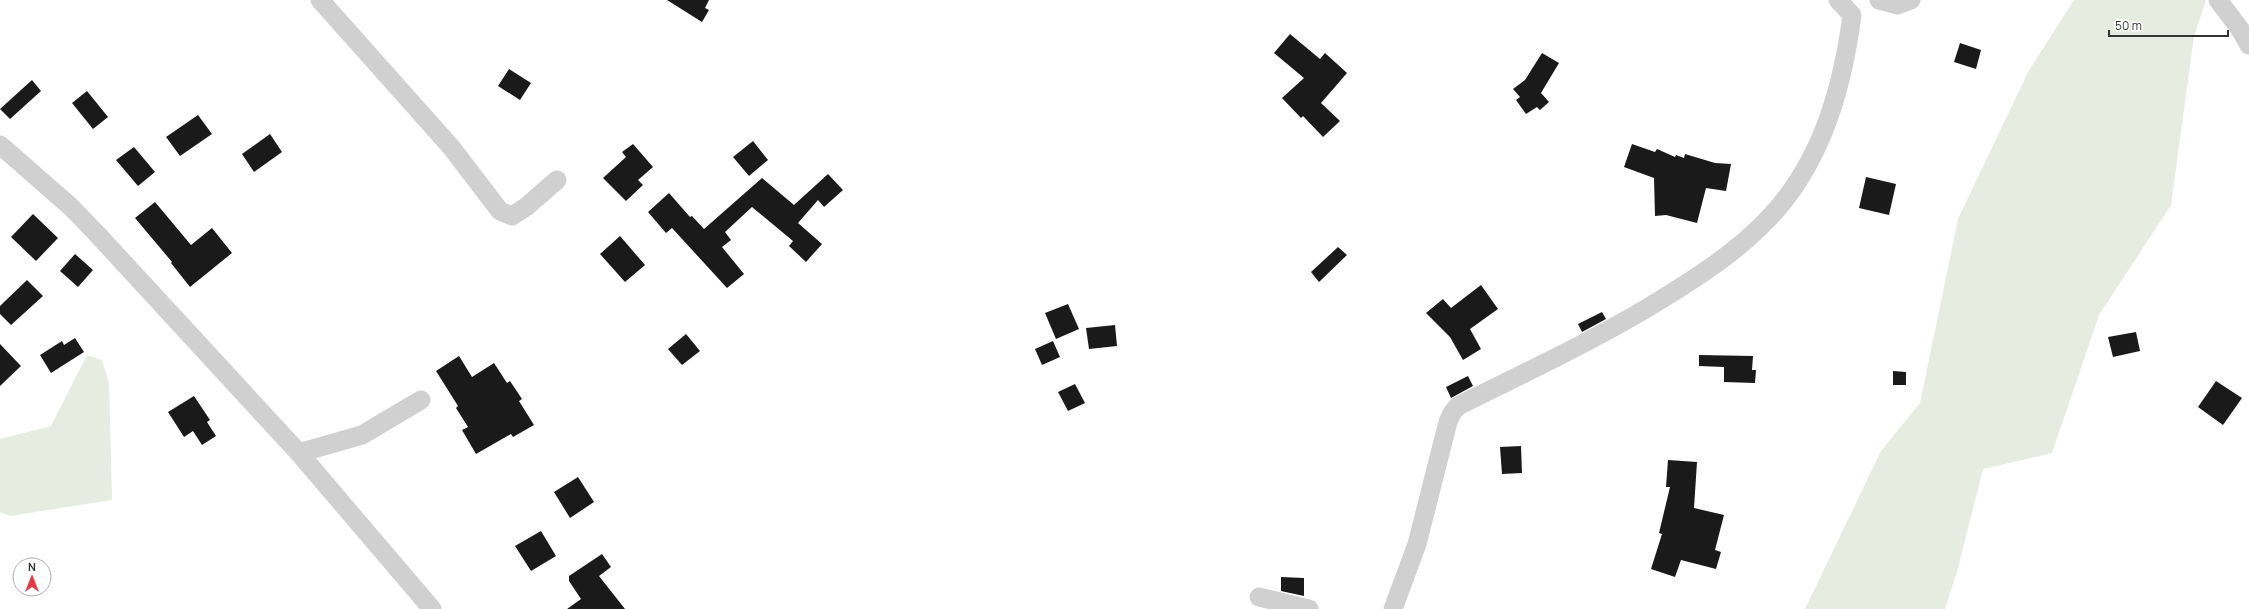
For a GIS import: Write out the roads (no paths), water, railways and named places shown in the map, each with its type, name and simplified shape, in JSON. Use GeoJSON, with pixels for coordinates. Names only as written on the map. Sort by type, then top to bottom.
{"type":"FeatureCollection","features":[{"type":"Feature","properties":{"kind":"street"},"geometry":{"type":"LineString","coordinates":[[320,0],[451,147],[500,211],[512,216],[526,207],[557,180]]}},
{"type":"Feature","properties":{"kind":"street"},"geometry":{"type":"LineString","coordinates":[[1393,609],[1417,544],[1448,422],[1452,413],[1458,406],[1571,352],[1633,317],[1717,265],[1749,238],[1779,207],[1812,157],[1836,96],[1847,55],[1852,15],[1838,0]]}},
{"type":"Feature","properties":{"kind":"street"},"geometry":{"type":"LineString","coordinates":[[1879,0],[1898,5],[1911,0]]}},
{"type":"Feature","properties":{"kind":"street"},"geometry":{"type":"LineString","coordinates":[[2218,0],[2240,29],[2249,45]]}},
{"type":"Feature","properties":{"kind":"street"},"geometry":{"type":"LineString","coordinates":[[0,145],[71,207],[299,453],[432,609]]}},
{"type":"Feature","properties":{"kind":"street"},"geometry":{"type":"LineString","coordinates":[[299,453],[362,435],[421,400]]}},
{"type":"Feature","properties":{"kind":"street"},"geometry":{"type":"LineString","coordinates":[[1260,596],[1309,609]]}}]}
